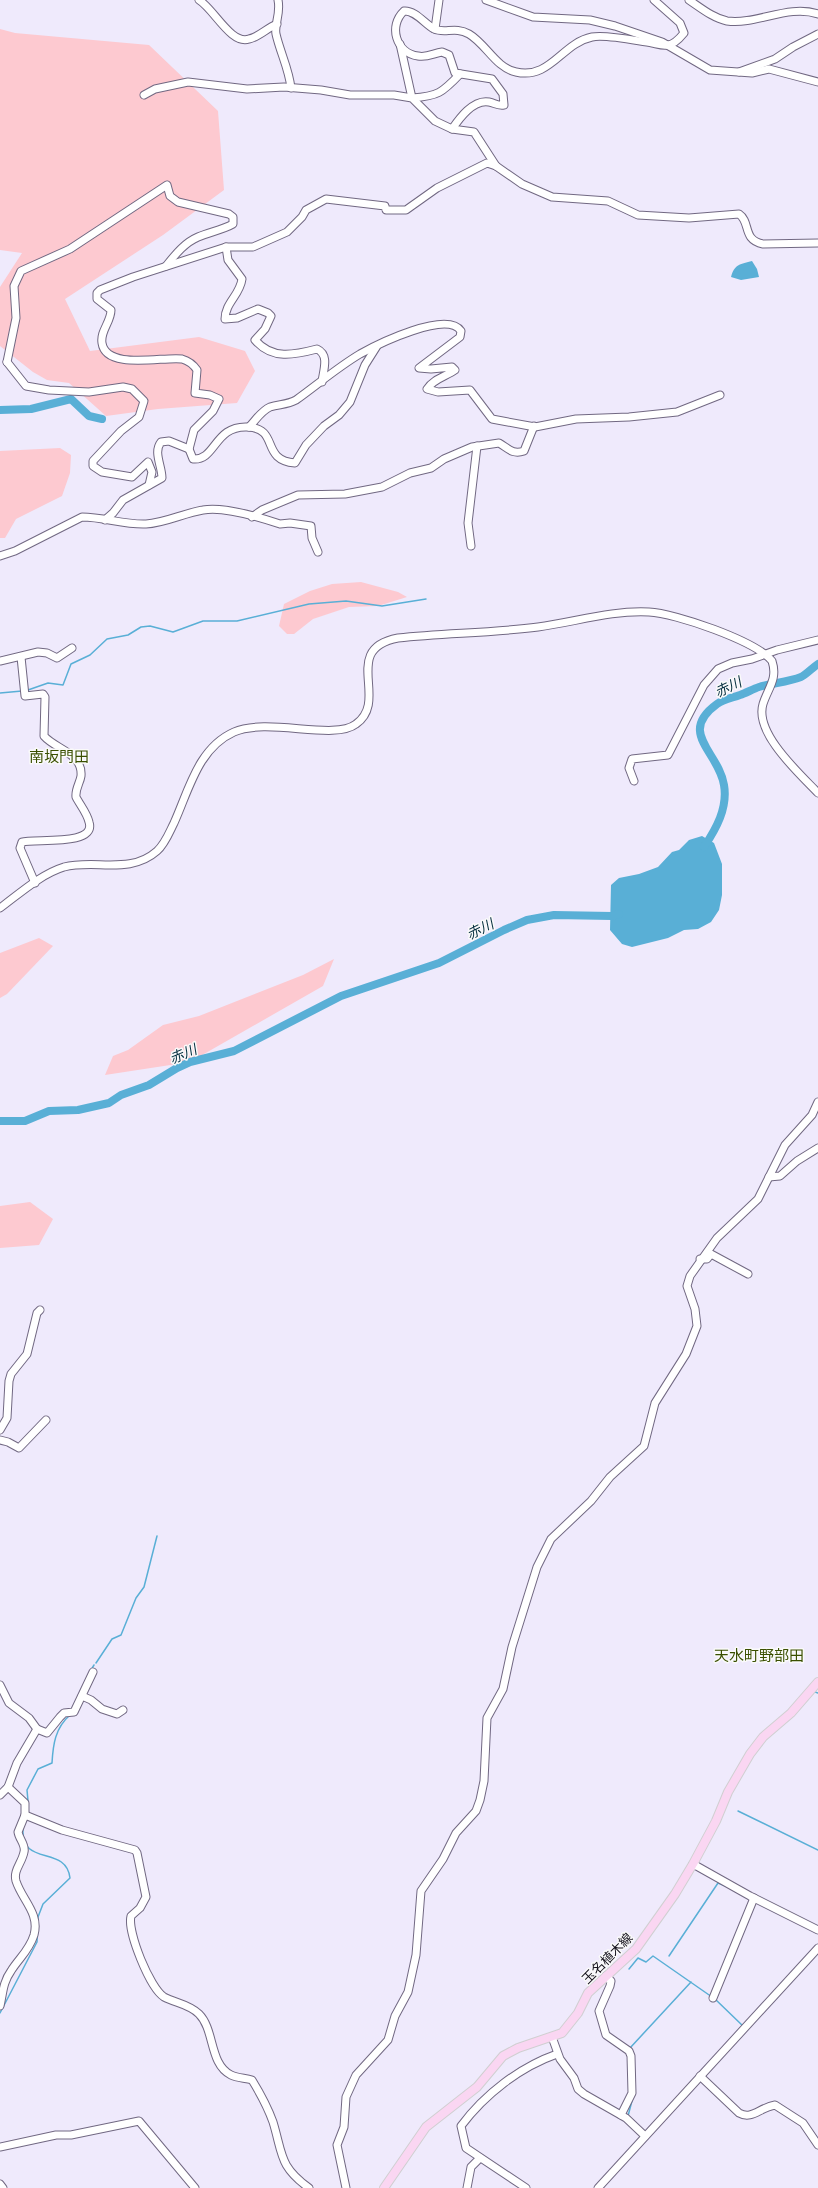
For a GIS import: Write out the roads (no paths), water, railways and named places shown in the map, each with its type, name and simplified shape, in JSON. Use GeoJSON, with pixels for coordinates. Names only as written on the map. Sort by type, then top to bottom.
{"type":"FeatureCollection","features":[{"type":"Feature","properties":{"kind":"main road","name":"玉名植木線"},"geometry":{"type":"LineString","coordinates":[[384,2188],[426,2127],[476,2086],[502,2056],[518,2048],[552,2037],[568,2027],[588,1993],[636,1949],[675,1894],[693,1864],[716,1821],[728,1792],[750,1754],[763,1737],[791,1712],[818,1682]]}},
{"type":"Feature","properties":{"kind":"street"},"geometry":{"type":"LineString","coordinates":[[199,0],[212,12],[227,30],[242,40],[249,40],[267,28],[277,24]]}},
{"type":"Feature","properties":{"kind":"street"},"geometry":{"type":"LineString","coordinates":[[278,0],[279,7],[276,35],[287,65],[291,88]]}},
{"type":"Feature","properties":{"kind":"street"},"geometry":{"type":"LineString","coordinates":[[435,29],[439,0]]}},
{"type":"Feature","properties":{"kind":"street"},"geometry":{"type":"LineString","coordinates":[[486,0],[533,17],[604,23],[668,46],[710,70],[752,73],[769,69],[818,82]]}},
{"type":"Feature","properties":{"kind":"street"},"geometry":{"type":"LineString","coordinates":[[496,166],[474,132],[452,129],[435,121],[412,98],[399,42],[394,30],[395,22],[404,11],[407,11],[422,19],[435,29],[460,29],[471,35],[486,47],[505,68],[517,73],[540,72],[572,46],[593,36],[609,36],[668,46],[679,39],[684,33],[682,27],[654,0]]}},
{"type":"Feature","properties":{"kind":"street"},"geometry":{"type":"LineString","coordinates":[[689,0],[711,15],[726,20],[756,19],[798,11],[818,14]]}},
{"type":"Feature","properties":{"kind":"street"},"geometry":{"type":"LineString","coordinates":[[737,72],[775,59],[818,34]]}},
{"type":"Feature","properties":{"kind":"street"},"geometry":{"type":"LineString","coordinates":[[399,42],[407,52],[417,56],[428,56],[442,52],[449,55],[455,73],[492,79],[503,94],[504,105],[498,106],[489,102],[482,102],[463,115],[452,129]]}},
{"type":"Feature","properties":{"kind":"street"},"geometry":{"type":"LineString","coordinates":[[144,95],[155,90],[188,82],[247,90],[291,88],[321,90],[350,95],[394,95],[412,98],[433,96],[446,89],[460,74]]}},
{"type":"Feature","properties":{"kind":"street"},"geometry":{"type":"LineString","coordinates":[[377,346],[365,365],[350,402],[339,416],[324,426],[306,445],[295,463],[287,462],[279,458],[271,448],[268,436],[262,430],[249,427],[230,430],[220,437],[205,457],[200,460],[193,459],[189,449],[194,430],[213,411],[219,399],[210,395],[195,393],[197,370],[193,364],[180,359],[134,362],[113,355],[102,344],[101,336],[111,316],[111,310],[99,301],[97,293],[100,290],[133,276],[226,247],[253,247],[277,237],[295,225],[306,210],[326,199],[385,206],[386,210],[406,210],[437,188],[481,164],[490,163],[516,180],[552,197],[608,201],[638,215],[689,218],[739,214],[743,218],[750,237],[755,242],[763,244],[818,243]]}},
{"type":"Feature","properties":{"kind":"street"},"geometry":{"type":"LineString","coordinates":[[150,485],[152,472],[148,462],[132,477],[102,472],[93,466],[93,461],[121,431],[139,417],[144,401],[139,393],[124,387],[89,392],[36,389],[26,386],[4,363],[16,318],[14,286],[21,271],[70,249],[167,185],[170,196],[178,202],[229,214],[233,217],[233,224],[197,237],[187,244],[166,266]]}},
{"type":"Feature","properties":{"kind":"street"},"geometry":{"type":"LineString","coordinates":[[226,247],[228,260],[242,279],[241,288],[225,309],[225,319],[237,318],[258,309],[268,312],[271,316],[265,329],[255,340],[261,347],[275,354],[301,353],[317,349],[325,359],[322,382]]}},
{"type":"Feature","properties":{"kind":"street"},"geometry":{"type":"LineString","coordinates":[[249,427],[270,408],[290,404],[360,354],[422,328],[439,325],[452,325],[458,327],[461,331],[460,337],[420,368],[452,367],[455,370],[451,374],[431,383],[427,389],[438,392],[470,390],[492,419],[534,426],[576,419],[629,417],[677,412],[720,395]]}},
{"type":"Feature","properties":{"kind":"street"},"geometry":{"type":"LineString","coordinates":[[252,517],[262,510],[298,495],[345,494],[382,487],[410,473],[431,468],[450,456],[477,446],[499,443],[511,452],[524,451],[534,426]]}},
{"type":"Feature","properties":{"kind":"street"},"geometry":{"type":"LineString","coordinates":[[105,520],[113,513],[123,500],[162,478],[162,469],[157,454],[157,446],[161,442],[169,441],[189,449]]}},
{"type":"Feature","properties":{"kind":"street"},"geometry":{"type":"LineString","coordinates":[[471,546],[468,523],[477,446]]}},
{"type":"Feature","properties":{"kind":"street"},"geometry":{"type":"LineString","coordinates":[[0,556],[15,551],[75,519],[93,517],[126,524],[147,524],[203,510],[216,509],[280,524],[290,523],[311,526],[312,538],[318,552]]}},
{"type":"Feature","properties":{"kind":"street"},"geometry":{"type":"LineString","coordinates":[[0,908],[54,871],[79,865],[134,864],[157,852],[167,838],[200,763],[212,747],[227,736],[244,729],[262,726],[339,730],[354,726],[360,721],[368,708],[370,699],[367,672],[370,655],[374,648],[388,640],[538,627],[609,615],[647,612],[670,615],[695,623],[757,648],[772,661],[774,672],[773,683],[763,704],[763,720],[778,750],[818,793]]}},
{"type":"Feature","properties":{"kind":"street"},"geometry":{"type":"LineString","coordinates":[[634,781],[629,768],[632,758],[668,755],[704,685],[718,670],[732,663],[752,659],[765,654],[818,640]]}},
{"type":"Feature","properties":{"kind":"street"},"geometry":{"type":"LineString","coordinates":[[0,661],[45,652],[57,658],[72,648]]}},
{"type":"Feature","properties":{"kind":"street"},"geometry":{"type":"LineString","coordinates":[[21,658],[24,696],[43,694],[45,702],[44,736],[75,758],[81,775],[76,797],[89,821],[90,828],[87,833],[70,840],[22,842],[20,848],[35,883]]}},
{"type":"Feature","properties":{"kind":"street"},"geometry":{"type":"LineString","coordinates":[[346,2188],[337,2145],[344,2127],[346,2097],[356,2075],[388,2040],[396,2016],[408,1992],[416,1956],[421,1890],[442,1859],[456,1833],[476,1811],[480,1800],[484,1781],[488,1718],[503,1689],[512,1647],[523,1615],[530,1584],[551,1539],[591,1501],[613,1474],[644,1446],[655,1403],[686,1354],[697,1326],[695,1309],[688,1282],[700,1259],[717,1238],[758,1199],[785,1145],[812,1115],[818,1102]]}},
{"type":"Feature","properties":{"kind":"street"},"geometry":{"type":"LineString","coordinates":[[769,1177],[780,1176],[797,1160],[818,1148]]}},
{"type":"Feature","properties":{"kind":"street"},"geometry":{"type":"LineString","coordinates":[[700,1259],[706,1259],[711,1254],[748,1274]]}},
{"type":"Feature","properties":{"kind":"street"},"geometry":{"type":"LineString","coordinates":[[0,1430],[7,1418],[9,1381],[11,1374],[27,1354],[37,1313],[40,1310]]}},
{"type":"Feature","properties":{"kind":"street"},"geometry":{"type":"LineString","coordinates":[[0,1440],[8,1442],[19,1448],[46,1420]]}},
{"type":"Feature","properties":{"kind":"street"},"geometry":{"type":"LineString","coordinates":[[0,1685],[8,1702],[29,1718],[31,1724],[37,1729],[47,1733],[60,1717],[70,1714],[82,1696],[93,1672]]}},
{"type":"Feature","properties":{"kind":"street"},"geometry":{"type":"LineString","coordinates":[[82,1696],[91,1700],[102,1709],[117,1714],[123,1710]]}},
{"type":"Feature","properties":{"kind":"street"},"geometry":{"type":"LineString","coordinates":[[0,1795],[8,1787],[17,1763],[37,1729]]}},
{"type":"Feature","properties":{"kind":"street"},"geometry":{"type":"LineString","coordinates":[[0,2006],[5,1981],[14,1966],[22,1959],[33,1936],[35,1928],[33,1913],[15,1876],[24,1853],[24,1848],[18,1832],[25,1815],[25,1803],[8,1787]]}},
{"type":"Feature","properties":{"kind":"street"},"geometry":{"type":"LineString","coordinates":[[25,1815],[62,1830],[134,1850],[137,1853],[146,1897],[140,1908],[131,1916],[130,1926],[137,1952],[152,1980],[163,1996],[190,2007],[204,2020],[218,2060],[226,2072],[252,2080],[272,2121],[280,2153],[287,2168],[294,2177],[309,2188]]}},
{"type":"Feature","properties":{"kind":"street"},"geometry":{"type":"LineString","coordinates":[[693,1864],[754,1898],[818,1930]]}},
{"type":"Feature","properties":{"kind":"street"},"geometry":{"type":"LineString","coordinates":[[713,1998],[754,1898]]}},
{"type":"Feature","properties":{"kind":"street"},"geometry":{"type":"LineString","coordinates":[[598,2188],[818,1948]]}},
{"type":"Feature","properties":{"kind":"street"},"geometry":{"type":"LineString","coordinates":[[606,1976],[611,1981],[599,2011],[606,2034],[629,2051],[631,2056],[632,2093],[622,2115]]}},
{"type":"Feature","properties":{"kind":"street"},"geometry":{"type":"LineString","coordinates":[[552,2037],[557,2054],[578,2089],[584,2094],[622,2115],[645,2136]]}},
{"type":"Feature","properties":{"kind":"street"},"geometry":{"type":"LineString","coordinates":[[526,2188],[464,2146],[466,2140],[461,2126],[498,2087],[531,2066],[557,2054]]}},
{"type":"Feature","properties":{"kind":"street"},"geometry":{"type":"LineString","coordinates":[[700,2076],[739,2113],[746,2117],[750,2116],[760,2108],[775,2105],[802,2123],[818,2145]]}},
{"type":"Feature","properties":{"kind":"street"},"geometry":{"type":"LineString","coordinates":[[0,2147],[56,2135],[71,2135],[139,2121],[195,2188]]}},
{"type":"Feature","properties":{"kind":"street"},"geometry":{"type":"LineString","coordinates":[[467,2188],[471,2167],[480,2158]]}},
{"type":"Feature","properties":{"kind":"street"},"geometry":{"type":"LineString","coordinates":[[0,2184],[4,2188]]}},
{"type":"Feature","properties":{"kind":"water"},"geometry":{"type":"Polygon","coordinates":[[[752,261],[757,269],[759,277],[741,280],[731,277],[736,267],[752,261]]]}},
{"type":"Feature","properties":{"kind":"water"},"geometry":{"type":"Polygon","coordinates":[[[702,836],[714,843],[722,864],[722,895],[719,910],[711,922],[698,929],[684,930],[668,938],[632,947],[622,944],[610,930],[611,885],[619,878],[639,874],[658,867],[672,852],[679,850],[689,840],[702,836]]]}},
{"type":"Feature","properties":{"kind":"waterway"},"geometry":{"type":"LineString","coordinates":[[0,410],[31,409],[71,399],[89,416],[102,419]]}},
{"type":"Feature","properties":{"kind":"waterway"},"geometry":{"type":"LineString","coordinates":[[28,690],[48,683],[63,685],[71,664],[90,655],[107,639],[128,635],[141,627],[150,626],[173,632],[203,621],[237,621],[309,604],[346,601],[382,606],[426,599]]}},
{"type":"Feature","properties":{"kind":"waterway","name":"赤川"},"geometry":{"type":"LineString","coordinates":[[704,847],[717,826],[723,810],[725,794],[721,773],[700,734],[701,724],[706,714],[722,701],[759,687],[801,677],[818,664]]}},
{"type":"Feature","properties":{"kind":"waterway"},"geometry":{"type":"LineString","coordinates":[[0,693],[22,691]]}},
{"type":"Feature","properties":{"kind":"waterway","name":"赤川"},"geometry":{"type":"LineString","coordinates":[[0,1121],[25,1121],[49,1111],[78,1110],[109,1103],[121,1095],[149,1085],[190,1062],[234,1051],[341,996],[439,963],[527,920],[554,915],[612,916],[619,914]]}},
{"type":"Feature","properties":{"kind":"waterway"},"geometry":{"type":"LineString","coordinates":[[96,1663],[112,1639],[121,1635],[136,1598],[144,1587],[157,1536]]}},
{"type":"Feature","properties":{"kind":"waterway"},"geometry":{"type":"LineString","coordinates":[[91,1670],[94,1665]]}},
{"type":"Feature","properties":{"kind":"waterway"},"geometry":{"type":"LineString","coordinates":[[28,1801],[27,1790],[38,1769],[52,1763],[54,1743],[58,1731],[70,1715]]}},
{"type":"Feature","properties":{"kind":"waterway"},"geometry":{"type":"LineString","coordinates":[[738,1811],[818,1850]]}},
{"type":"Feature","properties":{"kind":"waterway"},"geometry":{"type":"LineString","coordinates":[[0,2013],[37,1942],[38,1917],[43,1904],[70,1878],[67,1868],[61,1861],[35,1852],[29,1848],[24,1840],[23,1828]]}},
{"type":"Feature","properties":{"kind":"waterway"},"geometry":{"type":"LineString","coordinates":[[669,1956],[718,1883],[728,1887]]}},
{"type":"Feature","properties":{"kind":"waterway"},"geometry":{"type":"LineString","coordinates":[[629,1969],[638,1958],[646,1962],[653,1956],[712,1997]]}},
{"type":"Feature","properties":{"kind":"waterway"},"geometry":{"type":"LineString","coordinates":[[630,2048],[691,1982]]}},
{"type":"Feature","properties":{"kind":"waterway"},"geometry":{"type":"LineString","coordinates":[[715,1999],[743,2026]]}},
{"type":"Feature","properties":{"kind":"waterway"},"geometry":{"type":"LineString","coordinates":[[635,2080],[635,2090]]}},
{"type":"Feature","properties":{"kind":"waterway"},"geometry":{"type":"LineString","coordinates":[[628,2116],[633,2097]]}},
{"type":"Feature","properties":{"kind":"district","name":"南坂門田"},"geometry":{"type":"Point","coordinates":[59,757]}},
{"type":"Feature","properties":{"kind":"district","name":"天水町野部田"},"geometry":{"type":"Point","coordinates":[759,1656]}}]}
